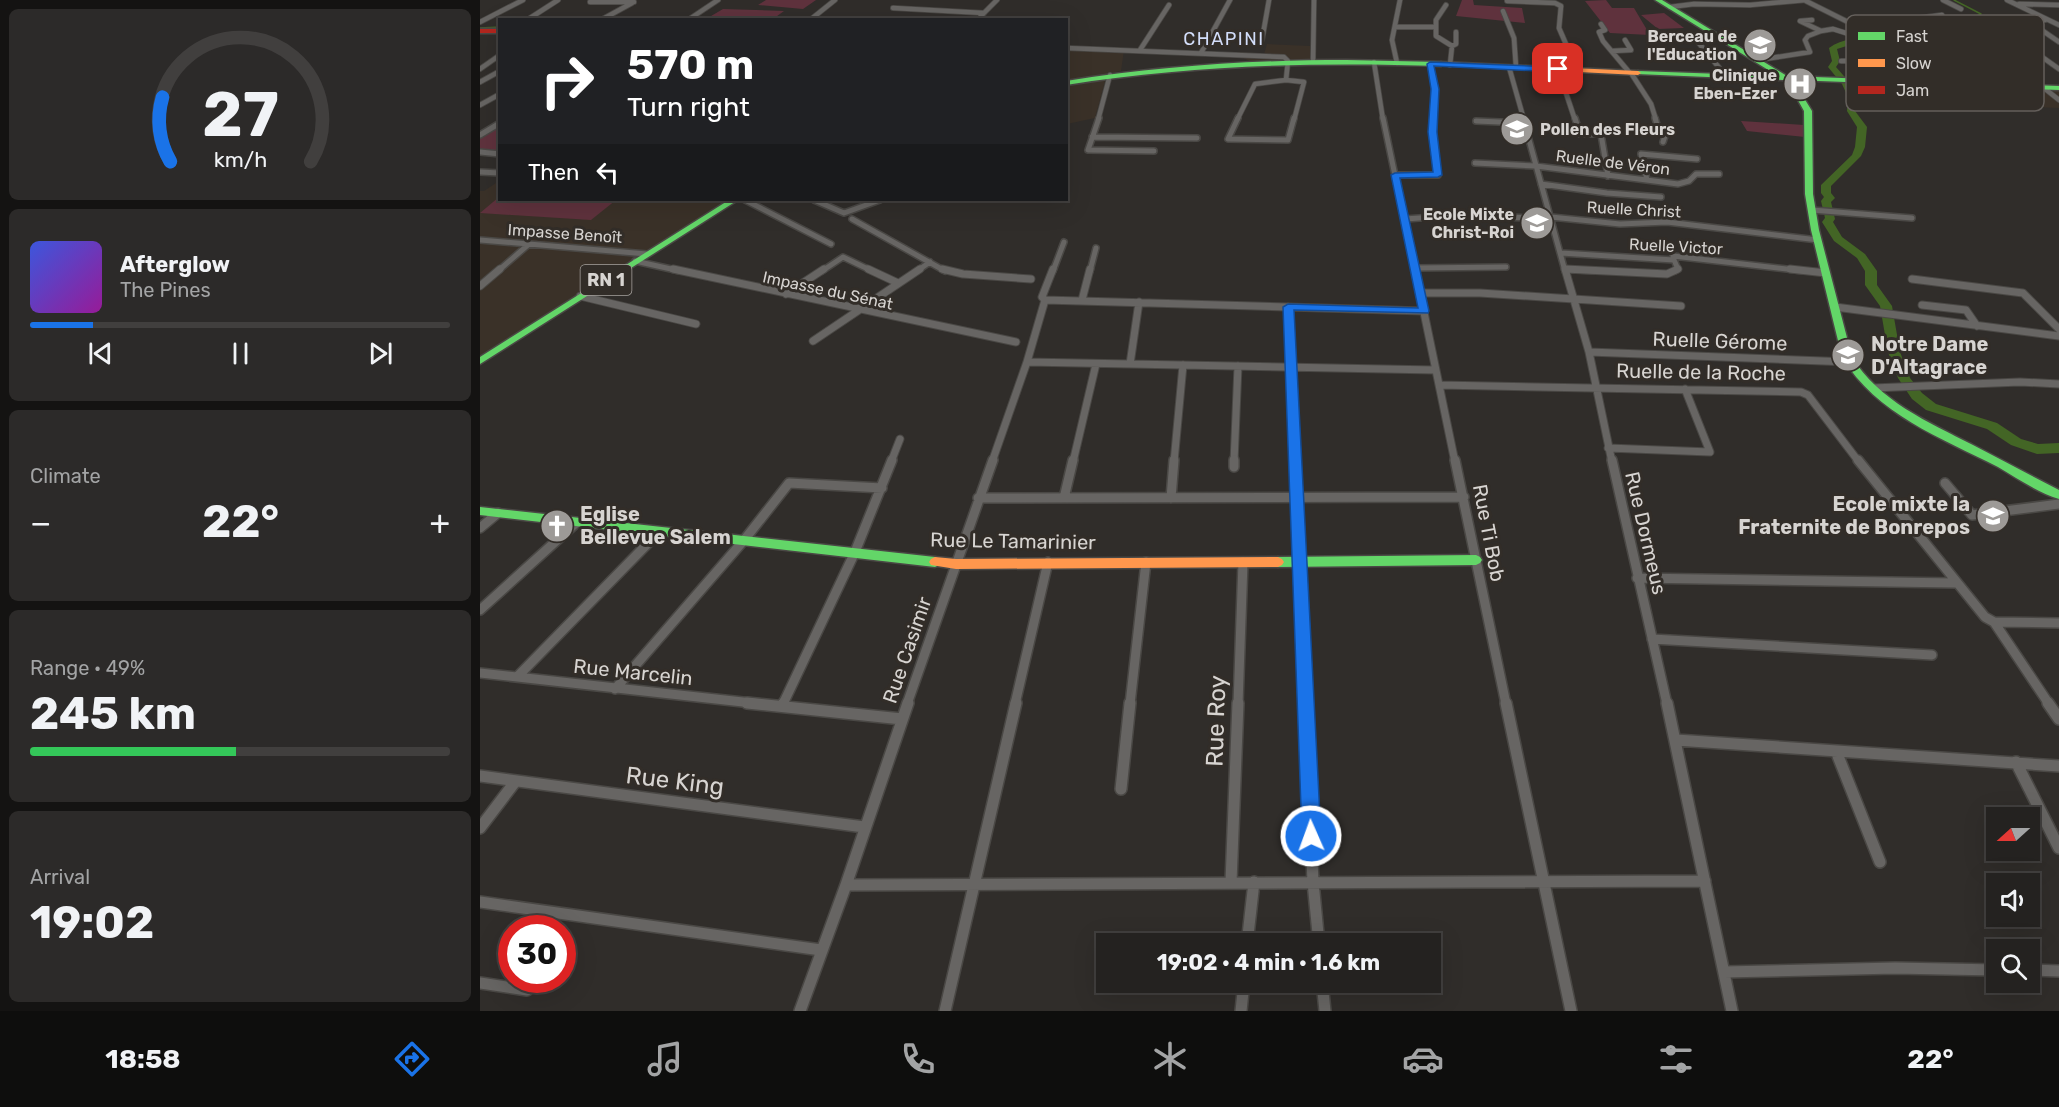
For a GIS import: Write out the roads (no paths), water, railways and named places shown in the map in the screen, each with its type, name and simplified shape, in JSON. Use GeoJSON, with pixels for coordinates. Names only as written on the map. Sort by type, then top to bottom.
{"type":"FeatureCollection","features":[{"type":"Feature","properties":{"kind":"main road"},"geometry":{"type":"LineString","coordinates":[[1658,0],[1785,78],[1793,85],[1808,111],[1809,194],[1816,210],[1818,240],[1849,362],[1873,388],[1908,415],[2059,495]]}},
{"type":"Feature","properties":{"kind":"main road"},"geometry":{"type":"LineString","coordinates":[[480,31],[498,31]]}},
{"type":"Feature","properties":{"kind":"main road"},"geometry":{"type":"LineString","coordinates":[[1068,82],[1198,65],[1288,61],[1374,62],[1846,81]]}},
{"type":"Feature","properties":{"kind":"main road"},"geometry":{"type":"LineString","coordinates":[[2044,88],[2059,88]]}},
{"type":"Feature","properties":{"kind":"main road","name":"RN 1"},"geometry":{"type":"LineString","coordinates":[[480,361],[732,201]]}},
{"type":"Feature","properties":{"kind":"main road","name":"Rue Le Tamarinier"},"geometry":{"type":"LineString","coordinates":[[480,511],[956,564],[1476,560]]}},
{"type":"Feature","properties":{"kind":"street"},"geometry":{"type":"LineString","coordinates":[[480,22],[523,0]]}},
{"type":"Feature","properties":{"kind":"street"},"geometry":{"type":"LineString","coordinates":[[530,18],[558,0]]}},
{"type":"Feature","properties":{"kind":"street"},"geometry":{"type":"LineString","coordinates":[[691,18],[718,0]]}},
{"type":"Feature","properties":{"kind":"street"},"geometry":{"type":"LineString","coordinates":[[812,18],[835,0]]}},
{"type":"Feature","properties":{"kind":"street"},"geometry":{"type":"LineString","coordinates":[[979,18],[997,0]]}},
{"type":"Feature","properties":{"kind":"street"},"geometry":{"type":"LineString","coordinates":[[1202,51],[1230,0]]}},
{"type":"Feature","properties":{"kind":"street"},"geometry":{"type":"LineString","coordinates":[[1262,40],[1269,0]]}},
{"type":"Feature","properties":{"kind":"street"},"geometry":{"type":"LineString","coordinates":[[1313,62],[1314,0]]}},
{"type":"Feature","properties":{"kind":"street"},"geometry":{"type":"LineString","coordinates":[[1397,63],[1393,56],[1400,0]]}},
{"type":"Feature","properties":{"kind":"street"},"geometry":{"type":"LineString","coordinates":[[1670,7],[1806,0],[1846,22]]}},
{"type":"Feature","properties":{"kind":"street"},"geometry":{"type":"LineString","coordinates":[[1943,0],[1961,9]]}},
{"type":"Feature","properties":{"kind":"street"},"geometry":{"type":"LineString","coordinates":[[2007,0],[2038,15]]}},
{"type":"Feature","properties":{"kind":"street"},"geometry":{"type":"LineString","coordinates":[[590,2],[636,1]]}},
{"type":"Feature","properties":{"kind":"street"},"geometry":{"type":"LineString","coordinates":[[605,18],[636,1]]}},
{"type":"Feature","properties":{"kind":"street"},"geometry":{"type":"LineString","coordinates":[[1507,1],[1561,6],[1559,28],[1572,58],[1572,70]]}},
{"type":"Feature","properties":{"kind":"street"},"geometry":{"type":"LineString","coordinates":[[2016,4],[2059,5]]}},
{"type":"Feature","properties":{"kind":"street"},"geometry":{"type":"LineString","coordinates":[[1140,50],[1169,5]]}},
{"type":"Feature","properties":{"kind":"street"},"geometry":{"type":"LineString","coordinates":[[1446,5],[1438,14],[1436,36],[1452,46]]}},
{"type":"Feature","properties":{"kind":"street"},"geometry":{"type":"LineString","coordinates":[[893,8],[984,13]]}},
{"type":"Feature","properties":{"kind":"street","name":"Rue Dormeus"},"geometry":{"type":"LineString","coordinates":[[1503,12],[1511,24],[1518,52],[1513,67],[1524,123],[1572,300],[1589,352],[1637,578],[1676,740],[1732,1011]]}},
{"type":"Feature","properties":{"kind":"street"},"geometry":{"type":"LineString","coordinates":[[2046,19],[2059,18]]}},
{"type":"Feature","properties":{"kind":"street"},"geometry":{"type":"LineString","coordinates":[[2046,19],[2059,25]]}},
{"type":"Feature","properties":{"kind":"street"},"geometry":{"type":"LineString","coordinates":[[1812,20],[1800,21],[1821,31]]}},
{"type":"Feature","properties":{"kind":"street"},"geometry":{"type":"LineString","coordinates":[[1601,24],[1605,30],[1599,32],[1651,104],[1658,128],[1665,136],[1663,142]]}},
{"type":"Feature","properties":{"kind":"street"},"geometry":{"type":"LineString","coordinates":[[1395,27],[1436,27]]}},
{"type":"Feature","properties":{"kind":"street"},"geometry":{"type":"LineString","coordinates":[[1758,60],[1810,52],[1805,40],[1808,36],[1821,31],[1833,29],[1846,33]]}},
{"type":"Feature","properties":{"kind":"street"},"geometry":{"type":"LineString","coordinates":[[1450,65],[1452,46],[1456,44],[1456,32]]}},
{"type":"Feature","properties":{"kind":"street"},"geometry":{"type":"LineString","coordinates":[[2044,32],[2059,42]]}},
{"type":"Feature","properties":{"kind":"street"},"geometry":{"type":"LineString","coordinates":[[1693,36],[1726,76]]}},
{"type":"Feature","properties":{"kind":"street"},"geometry":{"type":"LineString","coordinates":[[1612,51],[1631,50],[1625,40]]}},
{"type":"Feature","properties":{"kind":"street"},"geometry":{"type":"LineString","coordinates":[[1068,48],[1202,51],[1284,57],[1288,61],[1286,80]]}},
{"type":"Feature","properties":{"kind":"street"},"geometry":{"type":"LineString","coordinates":[[482,68],[498,56]]}},
{"type":"Feature","properties":{"kind":"street"},"geometry":{"type":"LineString","coordinates":[[2044,58],[2059,69]]}},
{"type":"Feature","properties":{"kind":"street"},"geometry":{"type":"LineString","coordinates":[[1841,61],[1846,61]]}},
{"type":"Feature","properties":{"kind":"street","name":"Rue Ti Bob"},"geometry":{"type":"LineString","coordinates":[[1374,62],[1381,110],[1571,1011]]}},
{"type":"Feature","properties":{"kind":"street"},"geometry":{"type":"LineString","coordinates":[[1395,175],[1438,175],[1432,132],[1435,89],[1430,64]]}},
{"type":"Feature","properties":{"kind":"street"},"geometry":{"type":"LineString","coordinates":[[482,68],[498,69]]}},
{"type":"Feature","properties":{"kind":"street"},"geometry":{"type":"LineString","coordinates":[[1558,69],[1580,134],[1601,134],[1608,176]]}},
{"type":"Feature","properties":{"kind":"street"},"geometry":{"type":"LineString","coordinates":[[480,82],[498,70]]}},
{"type":"Feature","properties":{"kind":"street"},"geometry":{"type":"LineString","coordinates":[[1110,75],[1110,82],[1088,150],[1154,151]]}},
{"type":"Feature","properties":{"kind":"street"},"geometry":{"type":"LineString","coordinates":[[1286,80],[1304,82],[1288,140],[1228,139],[1255,84],[1286,80]]}},
{"type":"Feature","properties":{"kind":"street"},"geometry":{"type":"LineString","coordinates":[[2044,88],[2059,100]]}},
{"type":"Feature","properties":{"kind":"street"},"geometry":{"type":"LineString","coordinates":[[480,105],[498,95]]}},
{"type":"Feature","properties":{"kind":"street"},"geometry":{"type":"LineString","coordinates":[[1476,121],[1524,123]]}},
{"type":"Feature","properties":{"kind":"street"},"geometry":{"type":"LineString","coordinates":[[480,135],[498,124]]}},
{"type":"Feature","properties":{"kind":"street"},"geometry":{"type":"LineString","coordinates":[[489,129],[498,130]]}},
{"type":"Feature","properties":{"kind":"street"},"geometry":{"type":"LineString","coordinates":[[1092,137],[1197,138]]}},
{"type":"Feature","properties":{"kind":"street"},"geometry":{"type":"LineString","coordinates":[[480,152],[498,154]]}},
{"type":"Feature","properties":{"kind":"street"},"geometry":{"type":"LineString","coordinates":[[1647,180],[1641,154],[1697,159]]}},
{"type":"Feature","properties":{"kind":"street","name":"Ruelle de Véron"},"geometry":{"type":"LineString","coordinates":[[1475,163],[1536,166],[1678,184],[1689,181],[1696,174],[1719,174]]}},
{"type":"Feature","properties":{"kind":"street"},"geometry":{"type":"LineString","coordinates":[[480,172],[498,173]]}},
{"type":"Feature","properties":{"kind":"street"},"geometry":{"type":"LineString","coordinates":[[1541,184],[1607,193],[1661,197]]}},
{"type":"Feature","properties":{"kind":"street"},"geometry":{"type":"LineString","coordinates":[[747,201],[831,244]]}},
{"type":"Feature","properties":{"kind":"street"},"geometry":{"type":"LineString","coordinates":[[816,201],[842,213],[851,212],[878,201]]}},
{"type":"Feature","properties":{"kind":"street"},"geometry":{"type":"LineString","coordinates":[[1816,210],[1912,218]]}},
{"type":"Feature","properties":{"kind":"street","name":"Ruelle Christ"},"geometry":{"type":"LineString","coordinates":[[1405,219],[1462,215],[1551,218],[1620,224],[1667,222],[1818,240]]}},
{"type":"Feature","properties":{"kind":"street"},"geometry":{"type":"LineString","coordinates":[[852,219],[955,273],[1030,279]]}},
{"type":"Feature","properties":{"kind":"street","name":"Impasse Benoît"},"geometry":{"type":"LineString","coordinates":[[480,240],[647,254]]}},
{"type":"Feature","properties":{"kind":"street","name":"Rue Casimir"},"geometry":{"type":"LineString","coordinates":[[800,1011],[846,885],[864,827],[1027,362],[1045,300],[1042,297],[1064,242]]}},
{"type":"Feature","properties":{"kind":"street"},"geometry":{"type":"LineString","coordinates":[[480,285],[529,244]]}},
{"type":"Feature","properties":{"kind":"street"},"geometry":{"type":"LineString","coordinates":[[1082,300],[1096,248]]}},
{"type":"Feature","properties":{"kind":"street","name":"Ruelle Victor"},"geometry":{"type":"LineString","coordinates":[[1561,253],[1674,260],[1673,256],[1826,273]]}},
{"type":"Feature","properties":{"kind":"street"},"geometry":{"type":"LineString","coordinates":[[786,294],[844,257],[898,283]]}},
{"type":"Feature","properties":{"kind":"street"},"geometry":{"type":"LineString","coordinates":[[1565,268],[1667,274],[1678,269],[1674,260]]}},
{"type":"Feature","properties":{"kind":"street","name":"Impasse du Sénat"},"geometry":{"type":"LineString","coordinates":[[635,261],[1016,342]]}},
{"type":"Feature","properties":{"kind":"street"},"geometry":{"type":"LineString","coordinates":[[813,341],[930,261]]}},
{"type":"Feature","properties":{"kind":"street"},"geometry":{"type":"LineString","coordinates":[[1415,268],[1506,267]]}},
{"type":"Feature","properties":{"kind":"street"},"geometry":{"type":"LineString","coordinates":[[1912,279],[2023,293],[2057,325]]}},
{"type":"Feature","properties":{"kind":"street"},"geometry":{"type":"LineString","coordinates":[[1420,293],[1480,293],[1681,306]]}},
{"type":"Feature","properties":{"kind":"street"},"geometry":{"type":"LineString","coordinates":[[580,297],[696,324]]}},
{"type":"Feature","properties":{"kind":"street"},"geometry":{"type":"LineString","coordinates":[[1045,300],[1424,311]]}},
{"type":"Feature","properties":{"kind":"street"},"geometry":{"type":"LineString","coordinates":[[1130,364],[1139,302]]}},
{"type":"Feature","properties":{"kind":"street"},"geometry":{"type":"LineString","coordinates":[[1922,305],[1966,310],[1977,326]]}},
{"type":"Feature","properties":{"kind":"street"},"geometry":{"type":"LineString","coordinates":[[1288,307],[1313,882],[1318,933]]}},
{"type":"Feature","properties":{"kind":"street"},"geometry":{"type":"LineString","coordinates":[[1835,307],[2059,336]]}},
{"type":"Feature","properties":{"kind":"street","name":"Ruelle Gérome"},"geometry":{"type":"LineString","coordinates":[[1589,352],[1849,362]]}},
{"type":"Feature","properties":{"kind":"street"},"geometry":{"type":"LineString","coordinates":[[1027,362],[1290,369],[1435,370]]}},
{"type":"Feature","properties":{"kind":"street"},"geometry":{"type":"LineString","coordinates":[[1064,498],[1096,364]]}},
{"type":"Feature","properties":{"kind":"street"},"geometry":{"type":"LineString","coordinates":[[1171,498],[1183,365]]}},
{"type":"Feature","properties":{"kind":"street"},"geometry":{"type":"LineString","coordinates":[[1233,467],[1238,366]]}},
{"type":"Feature","properties":{"kind":"street"},"geometry":{"type":"LineString","coordinates":[[1873,388],[1900,385],[2020,382],[2057,385]]}},
{"type":"Feature","properties":{"kind":"street","name":"Ruelle de la Roche"},"geometry":{"type":"LineString","coordinates":[[1439,385],[1796,391],[1804,394],[1826,418],[1955,583]]}},
{"type":"Feature","properties":{"kind":"street"},"geometry":{"type":"LineString","coordinates":[[1608,448],[1710,452],[1684,389]]}},
{"type":"Feature","properties":{"kind":"street"},"geometry":{"type":"LineString","coordinates":[[782,706],[855,552],[900,439]]}},
{"type":"Feature","properties":{"kind":"street"},"geometry":{"type":"LineString","coordinates":[[615,689],[745,539],[789,483],[882,488]]}},
{"type":"Feature","properties":{"kind":"street"},"geometry":{"type":"LineString","coordinates":[[1945,483],[1972,515],[2059,504]]}},
{"type":"Feature","properties":{"kind":"street"},"geometry":{"type":"LineString","coordinates":[[978,498],[1464,497]]}},
{"type":"Feature","properties":{"kind":"street"},"geometry":{"type":"LineString","coordinates":[[480,528],[498,513]]}},
{"type":"Feature","properties":{"kind":"street"},"geometry":{"type":"LineString","coordinates":[[480,610],[576,523]]}},
{"type":"Feature","properties":{"kind":"street"},"geometry":{"type":"LineString","coordinates":[[518,676],[605,590],[659,532]]}},
{"type":"Feature","properties":{"kind":"street","name":"Rue Roy"},"geometry":{"type":"LineString","coordinates":[[1231,882],[1243,561]]}},
{"type":"Feature","properties":{"kind":"street"},"geometry":{"type":"LineString","coordinates":[[945,1011],[1048,562]]}},
{"type":"Feature","properties":{"kind":"street"},"geometry":{"type":"LineString","coordinates":[[1120,789],[1146,562]]}},
{"type":"Feature","properties":{"kind":"street"},"geometry":{"type":"LineString","coordinates":[[1637,578],[1955,583],[1979,612],[1994,622],[2059,719]]}},
{"type":"Feature","properties":{"kind":"street"},"geometry":{"type":"LineString","coordinates":[[1994,622],[2059,623]]}},
{"type":"Feature","properties":{"kind":"street"},"geometry":{"type":"LineString","coordinates":[[1652,639],[1932,655]]}},
{"type":"Feature","properties":{"kind":"street","name":"Rue Marcelin"},"geometry":{"type":"LineString","coordinates":[[480,673],[902,718]]}},
{"type":"Feature","properties":{"kind":"street"},"geometry":{"type":"LineString","coordinates":[[1676,740],[2059,766]]}},
{"type":"Feature","properties":{"kind":"street"},"geometry":{"type":"LineString","coordinates":[[1836,752],[1880,862]]}},
{"type":"Feature","properties":{"kind":"street"},"geometry":{"type":"LineString","coordinates":[[2016,762],[2059,848]]}},
{"type":"Feature","properties":{"kind":"street","name":"Rue King"},"geometry":{"type":"LineString","coordinates":[[480,776],[864,827]]}},
{"type":"Feature","properties":{"kind":"street"},"geometry":{"type":"LineString","coordinates":[[480,828],[515,782]]}},
{"type":"Feature","properties":{"kind":"street"},"geometry":{"type":"LineString","coordinates":[[846,885],[1705,880]]}},
{"type":"Feature","properties":{"kind":"street"},"geometry":{"type":"LineString","coordinates":[[1248,933],[1254,882]]}},
{"type":"Feature","properties":{"kind":"street"},"geometry":{"type":"LineString","coordinates":[[480,902],[821,950]]}},
{"type":"Feature","properties":{"kind":"street"},"geometry":{"type":"LineString","coordinates":[[1724,972],[1895,968],[1986,970]]}},
{"type":"Feature","properties":{"kind":"street"},"geometry":{"type":"LineString","coordinates":[[2040,970],[2059,971]]}},
{"type":"Feature","properties":{"kind":"street"},"geometry":{"type":"LineString","coordinates":[[480,983],[498,986]]}},
{"type":"Feature","properties":{"kind":"street"},"geometry":{"type":"LineString","coordinates":[[1241,1011],[1243,993]]}},
{"type":"Feature","properties":{"kind":"street"},"geometry":{"type":"LineString","coordinates":[[1323,993],[1325,1011]]}},
{"type":"Feature","properties":{"kind":"waterway"},"geometry":{"type":"LineString","coordinates":[[1954,0],[1981,14],[1979,15]]}},
{"type":"Feature","properties":{"kind":"waterway"},"geometry":{"type":"LineString","coordinates":[[480,28],[498,27]]}},
{"type":"Feature","properties":{"kind":"waterway"},"geometry":{"type":"LineString","coordinates":[[1846,44],[1833,48],[1836,61],[1832,67],[1846,83]]}},
{"type":"Feature","properties":{"kind":"waterway"},"geometry":{"type":"LineString","coordinates":[[1851,111],[1862,127],[1860,147],[1849,165],[1826,185],[1826,193],[1830,198],[1826,201],[1830,219],[1827,222],[1838,239],[1861,256],[1871,271],[1871,285],[1886,306],[1894,352],[1904,378],[1917,396],[1931,407],[1992,426],[2016,442],[2037,449],[2059,448]]}},
{"type":"Feature","properties":{"kind":"place","name":"Berceau de l'Education"},"geometry":{"type":"Point","coordinates":[1760,45]}},
{"type":"Feature","properties":{"kind":"place","name":"Clinique Eben-Ezer"},"geometry":{"type":"Point","coordinates":[1800,84]}},
{"type":"Feature","properties":{"kind":"place","name":"Pollen des Fleurs"},"geometry":{"type":"Point","coordinates":[1517,129]}},
{"type":"Feature","properties":{"kind":"place","name":"Ecole Mixte Christ-Roi"},"geometry":{"type":"Point","coordinates":[1537,223]}},
{"type":"Feature","properties":{"kind":"place","name":"Notre Dame D'Altagrace"},"geometry":{"type":"Point","coordinates":[1848,355]}},
{"type":"Feature","properties":{"kind":"place","name":"Ecole mixte la Fraternite de Bonrepos"},"geometry":{"type":"Point","coordinates":[1993,516]}},
{"type":"Feature","properties":{"kind":"place","name":"Eglise Bellevue Salem"},"geometry":{"type":"Point","coordinates":[557,526]}},
{"type":"Feature","properties":{"kind":"district","name":"CHAPINI"},"geometry":{"type":"Point","coordinates":[1224,39]}}]}
